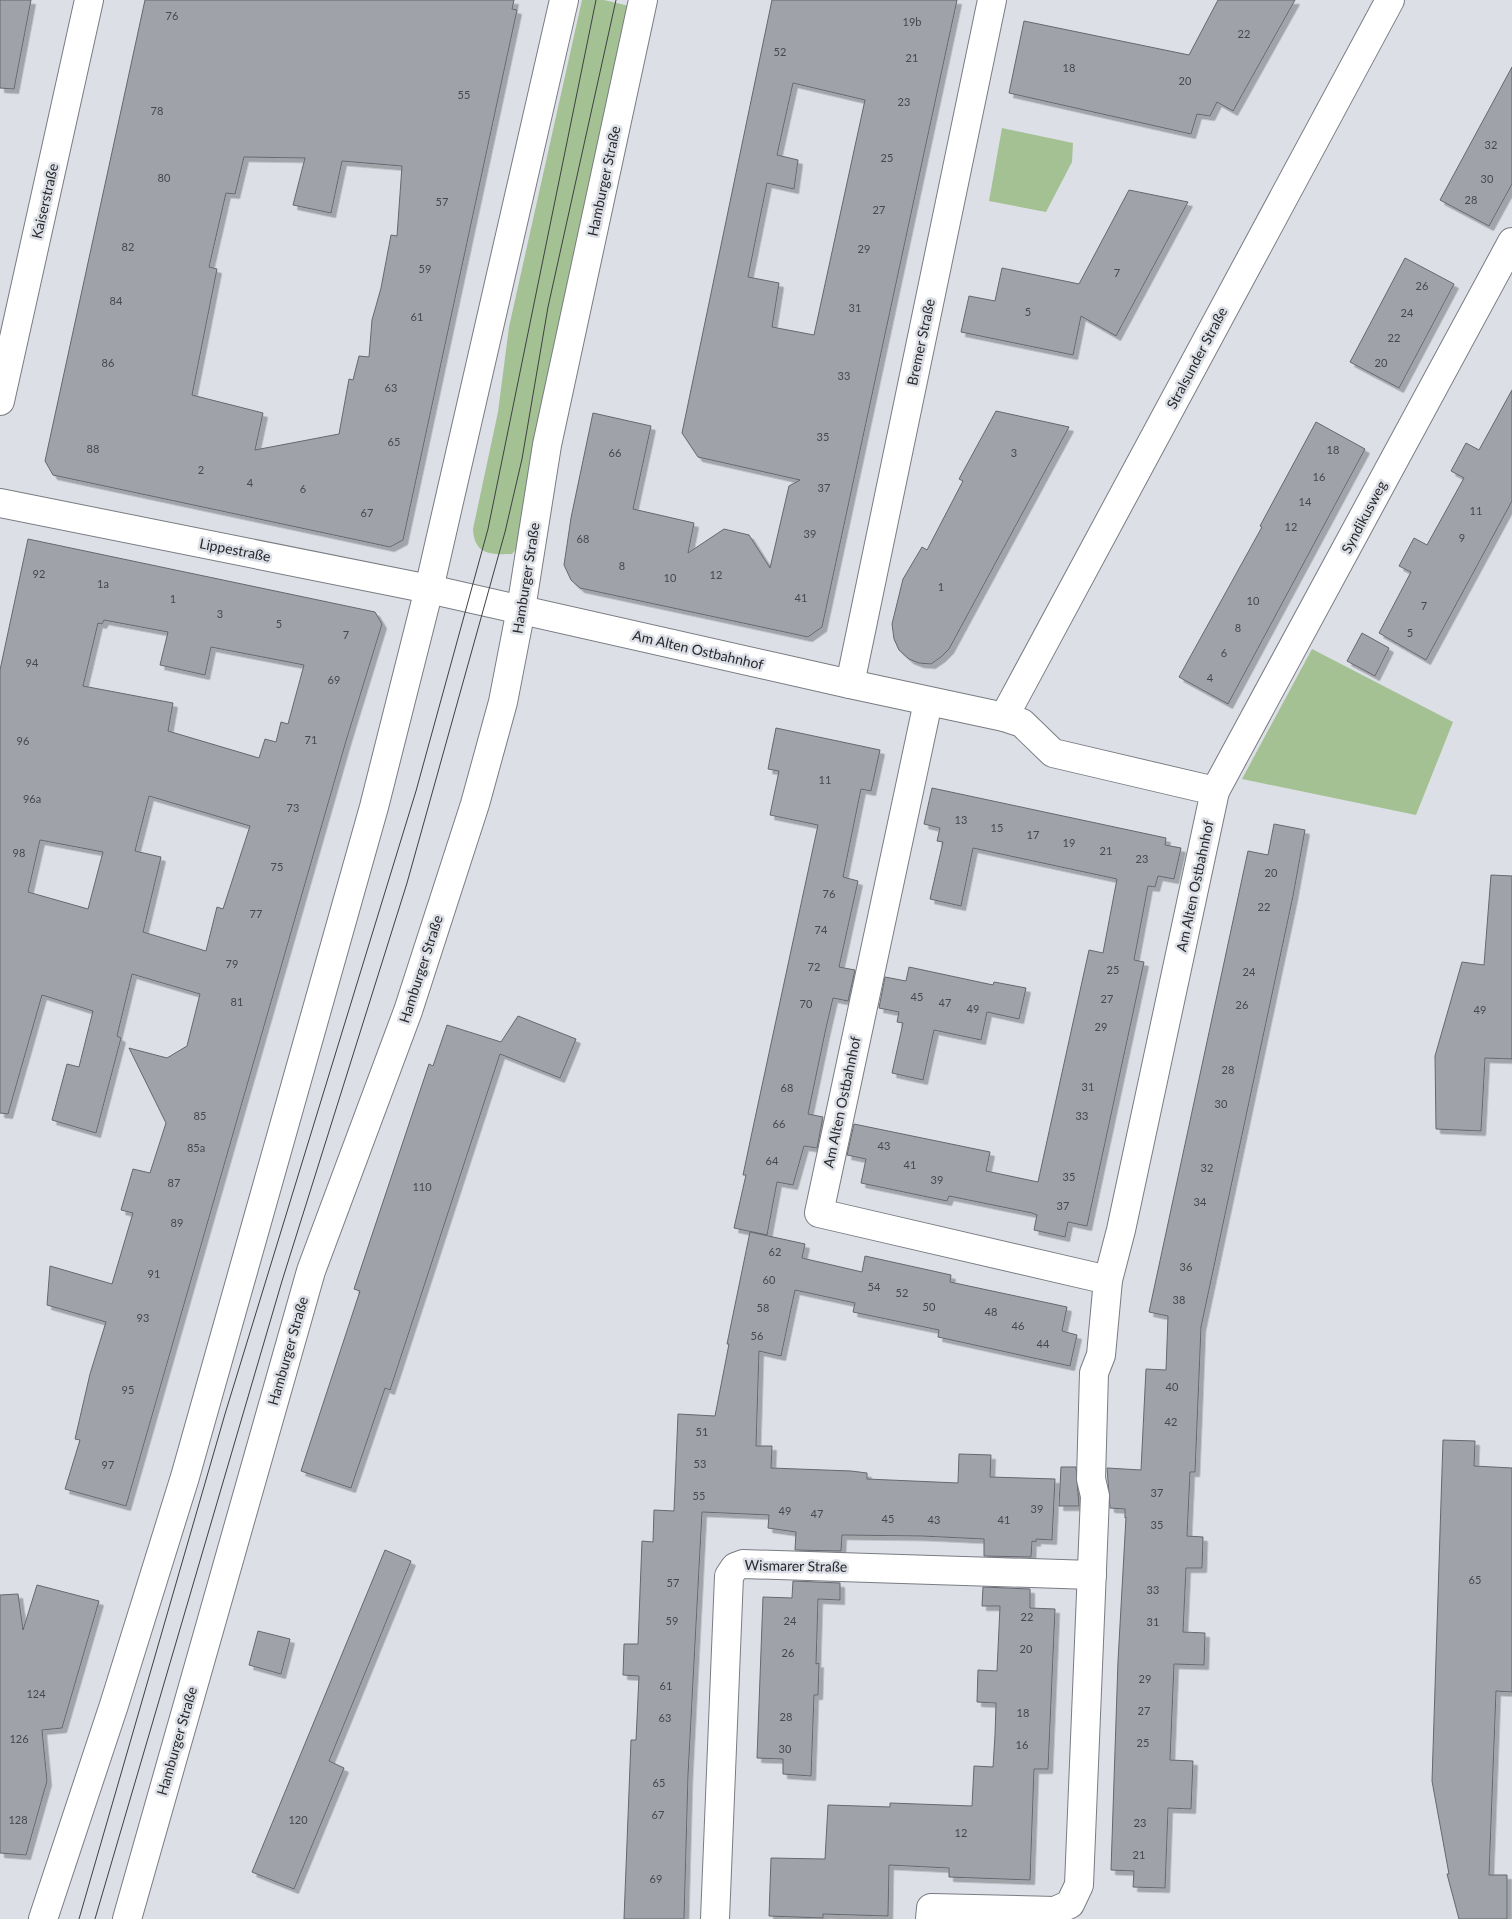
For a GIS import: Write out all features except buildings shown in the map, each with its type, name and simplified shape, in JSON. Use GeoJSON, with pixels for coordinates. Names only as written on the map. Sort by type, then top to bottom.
{"type":"FeatureCollection","features":[{"type":"Feature","properties":{"kind":"street","name":"Kaiserstraße"},"geometry":{"type":"LineString","coordinates":[[0,401],[89,0]]}},
{"type":"Feature","properties":{"kind":"street"},"geometry":{"type":"LineString","coordinates":[[43,1919],[114,1705],[185,1477],[374,807],[429,589],[564,0]]}},
{"type":"Feature","properties":{"kind":"street","name":"Hamburger Straße"},"geometry":{"type":"LineString","coordinates":[[127,1919],[311,1271],[408,1011],[474,804],[504,702],[548,445],[643,0]]}},
{"type":"Feature","properties":{"kind":"street","name":"Bremer Straße"},"geometry":{"type":"LineString","coordinates":[[850,684],[992,0]]}},
{"type":"Feature","properties":{"kind":"street","name":"Stralsunder Straße"},"geometry":{"type":"LineString","coordinates":[[1004,716],[1390,0]]}},
{"type":"Feature","properties":{"kind":"street","name":"Syndikusweg"},"geometry":{"type":"LineString","coordinates":[[1215,791],[1512,242]]}},
{"type":"Feature","properties":{"kind":"street","name":"Lippestraße"},"geometry":{"type":"LineString","coordinates":[[0,503],[470,598]]}},
{"type":"Feature","properties":{"kind":"street","name":"Am Alten Ostbahnhof"},"geometry":{"type":"LineString","coordinates":[[470,598],[928,702],[1004,716],[1022,723],[1053,753],[1215,791],[1121,1230],[1108,1280],[1101,1355],[1094,1374],[1091,1479],[1096,1496],[1092,1574]]}},
{"type":"Feature","properties":{"kind":"street","name":"Am Alten Ostbahnhof"},"geometry":{"type":"LineString","coordinates":[[928,702],[819,1213],[1108,1280]]}},
{"type":"Feature","properties":{"kind":"street","name":"Wismarer Straße"},"geometry":{"type":"LineString","coordinates":[[715,1919],[729,1576],[735,1566],[743,1564],[1092,1574]]}},
{"type":"Feature","properties":{"kind":"street"},"geometry":{"type":"LineString","coordinates":[[930,1919],[931,1908],[1055,1911],[1070,1904],[1079,1885],[1092,1574]]}},
{"type":"Feature","properties":{"kind":"green space"},"geometry":{"type":"Polygon","coordinates":[[[582,0],[604,0],[629,6],[517,548],[512,554],[490,553],[476,544],[473,529],[498,412],[509,327],[582,0]]]}},
{"type":"Feature","properties":{"kind":"green space"},"geometry":{"type":"Polygon","coordinates":[[[1002,128],[1073,143],[1072,162],[1046,212],[989,201],[1002,128]]]}},
{"type":"Feature","properties":{"kind":"green space"},"geometry":{"type":"Polygon","coordinates":[[[1312,649],[1453,722],[1416,815],[1242,779],[1312,649]]]}},
{"type":"Feature","properties":{"kind":"tram line"},"geometry":{"type":"LineString","coordinates":[[79,1919],[225,1414],[416,791],[488,529],[596,0]]}},
{"type":"Feature","properties":{"kind":"tram line"},"geometry":{"type":"LineString","coordinates":[[95,1919],[282,1281],[407,883],[505,532],[522,459],[548,307],[616,0]]}}]}
